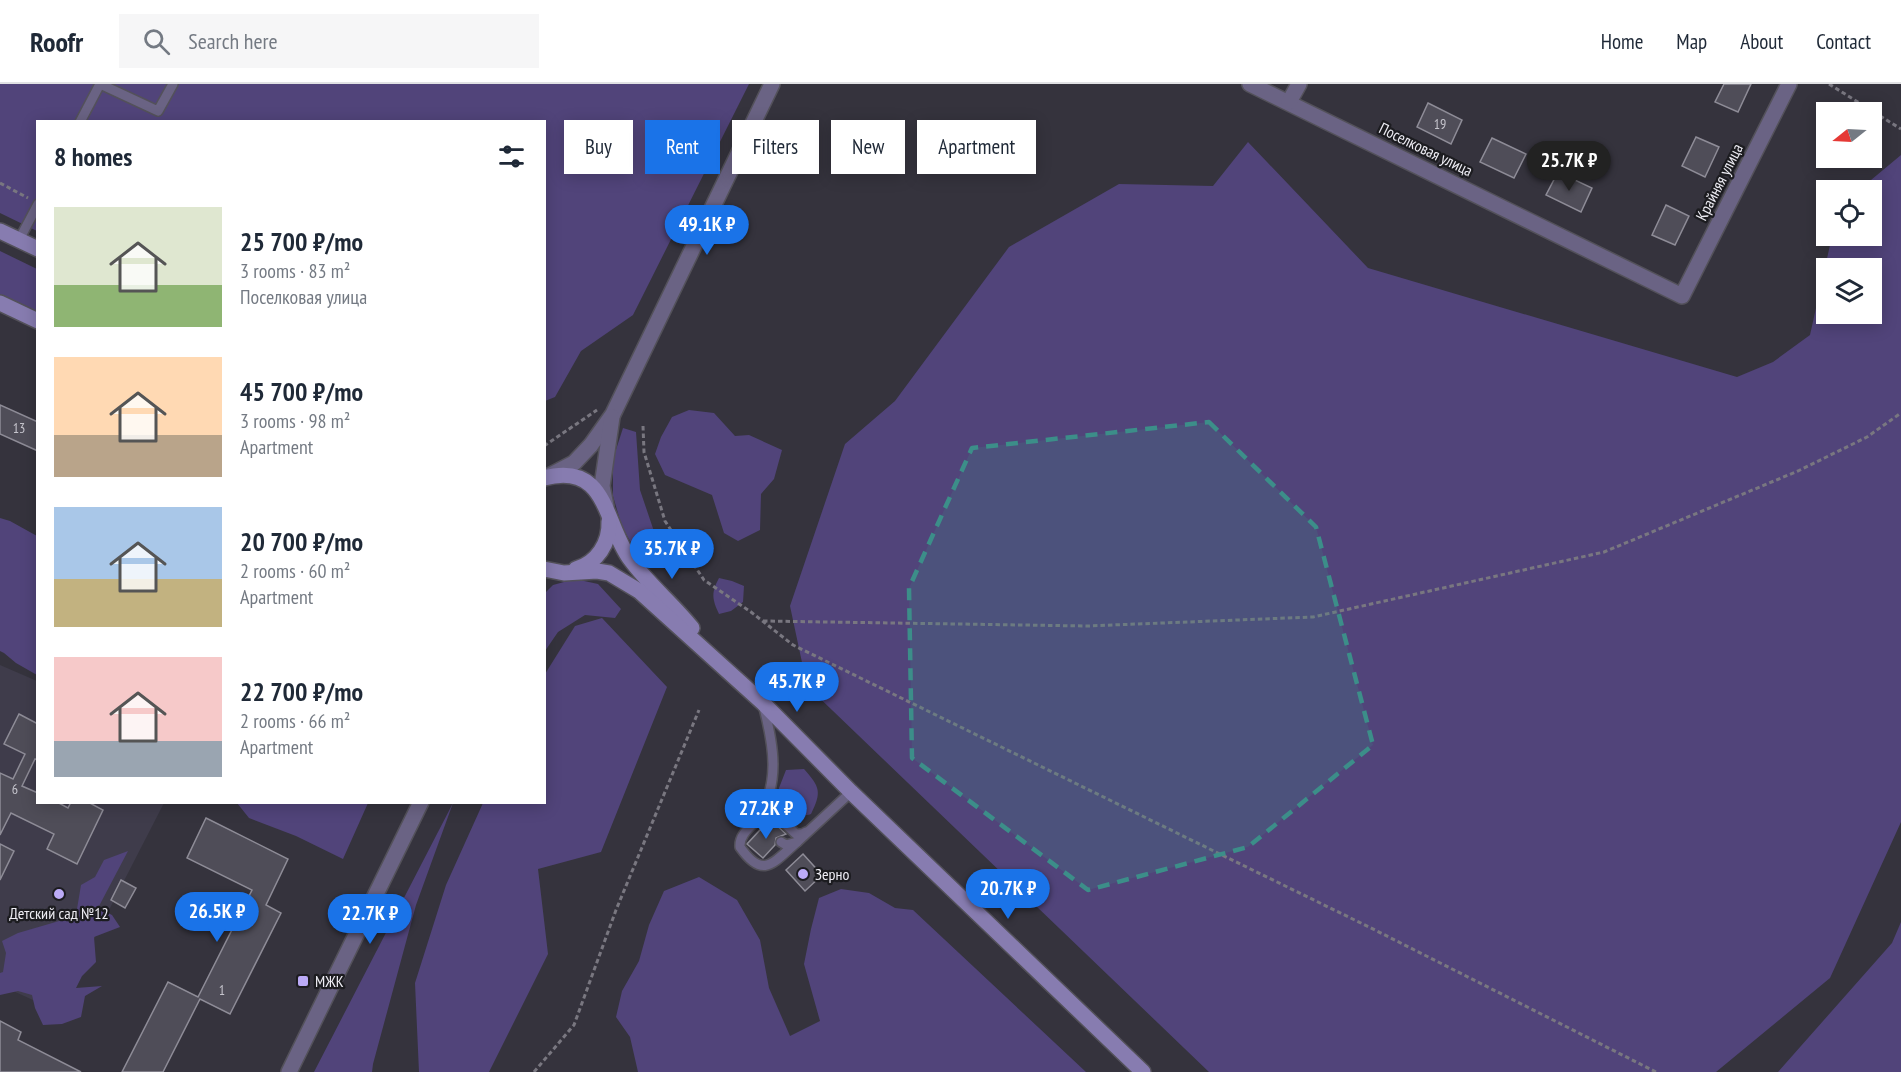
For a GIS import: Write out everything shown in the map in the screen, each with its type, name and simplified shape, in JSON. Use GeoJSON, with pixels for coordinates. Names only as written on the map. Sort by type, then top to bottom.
{"type":"FeatureCollection","features":[{"type":"Feature","properties":{"kind":"main road"},"geometry":{"type":"LineString","coordinates":[[0,231],[36,248]]}},
{"type":"Feature","properties":{"kind":"main road"},"geometry":{"type":"LineString","coordinates":[[0,303],[36,320]]}},
{"type":"Feature","properties":{"kind":"main road"},"geometry":{"type":"LineString","coordinates":[[546,478],[570,476],[586,482],[599,494],[630,559],[676,608],[718,661]]}},
{"type":"Feature","properties":{"kind":"main road"},"geometry":{"type":"LineString","coordinates":[[549,573],[579,568],[597,556],[609,532],[607,509]]}},
{"type":"Feature","properties":{"kind":"main road"},"geometry":{"type":"LineString","coordinates":[[549,573],[597,571],[609,573],[639,591],[763,703],[851,792],[1143,1072]]}},
{"type":"Feature","properties":{"kind":"street"},"geometry":{"type":"LineString","coordinates":[[546,477],[574,463],[591,445],[605,411],[772,84]]}},
{"type":"Feature","properties":{"kind":"street","name":"Поселковая улица"},"geometry":{"type":"LineString","coordinates":[[1250,84],[1682,296]]}},
{"type":"Feature","properties":{"kind":"street"},"geometry":{"type":"LineString","coordinates":[[1289,102],[1299,84]]}},
{"type":"Feature","properties":{"kind":"street","name":"Крайняя улица"},"geometry":{"type":"LineString","coordinates":[[1682,296],[1789,84]]}},
{"type":"Feature","properties":{"kind":"street"},"geometry":{"type":"LineString","coordinates":[[605,411],[602,486],[607,509]]}},
{"type":"Feature","properties":{"kind":"street"},"geometry":{"type":"LineString","coordinates":[[289,1072],[420,804]]}},
{"type":"Feature","properties":{"kind":"lane"},"geometry":{"type":"LineString","coordinates":[[81,120],[100,84],[158,111],[173,84]]}},
{"type":"Feature","properties":{"kind":"lane"},"geometry":{"type":"LineString","coordinates":[[19,240],[36,208]]}},
{"type":"Feature","properties":{"kind":"lane"},"geometry":{"type":"LineString","coordinates":[[763,703],[772,742],[774,759],[772,779],[766,806],[755,828],[739,842],[740,847],[753,863],[766,866],[782,848],[807,832],[851,792]]}},
{"type":"Feature","properties":{"kind":"lane"},"geometry":{"type":"LineString","coordinates":[[766,806],[796,834],[807,832]]}},
{"type":"Feature","properties":{"kind":"path"},"geometry":{"type":"LineString","coordinates":[[1829,84],[1901,129]]}},
{"type":"Feature","properties":{"kind":"path"},"geometry":{"type":"LineString","coordinates":[[0,183],[28,198]]}},
{"type":"Feature","properties":{"kind":"path"},"geometry":{"type":"LineString","coordinates":[[546,445],[605,411]]}},
{"type":"Feature","properties":{"kind":"path"},"geometry":{"type":"LineString","coordinates":[[763,621],[1087,626],[1313,617],[1604,552],[1798,471],[1867,437],[1901,413]]}},
{"type":"Feature","properties":{"kind":"path"},"geometry":{"type":"LineString","coordinates":[[643,426],[644,452],[665,521],[704,580],[793,645],[1369,927],[1656,1072]]}},
{"type":"Feature","properties":{"kind":"path"},"geometry":{"type":"LineString","coordinates":[[534,1072],[574,1025],[616,910],[699,710]]}},
{"type":"Feature","properties":{"kind":"highlighted area"},"geometry":{"type":"Polygon","coordinates":[[[1209,422],[1316,527],[1373,745],[1248,847],[1088,890],[912,758],[909,588],[972,448],[1209,422]]]}},
{"type":"Feature","properties":{"kind":"shaded area"},"geometry":{"type":"Polygon","coordinates":[[[0,84],[749,84],[720,142],[720,120],[645,120],[645,174],[704,174],[633,315],[581,351],[555,397],[546,401],[546,120],[36,120],[36,231],[0,213],[0,84]]]}},
{"type":"Feature","properties":{"kind":"shaded area"},"geometry":{"type":"Polygon","coordinates":[[[1248,142],[1368,268],[1737,377],[1773,362],[1810,335],[1816,308],[1816,324],[1882,324],[1882,258],[1827,258],[1830,246],[1882,246],[1882,180],[1871,180],[1901,155],[1901,822],[1830,978],[1716,1072],[1209,1072],[807,686],[790,606],[845,444],[895,401],[1009,247],[1119,184],[1213,186],[1248,142]]]}},
{"type":"Feature","properties":{"kind":"shaded area"},"geometry":{"type":"Polygon","coordinates":[[[0,251],[36,269],[36,313],[0,295],[0,251]]]}},
{"type":"Feature","properties":{"kind":"shaded area"},"geometry":{"type":"Polygon","coordinates":[[[689,410],[714,413],[735,436],[749,435],[782,450],[774,479],[761,494],[760,530],[738,541],[724,533],[712,495],[665,475],[655,454],[672,417],[689,410]]]}},
{"type":"Feature","properties":{"kind":"shaded area"},"geometry":{"type":"Polygon","coordinates":[[[623,428],[636,432],[640,490],[661,552],[653,567],[636,551],[622,527],[613,496],[613,459],[623,428]]]}},
{"type":"Feature","properties":{"kind":"shaded area"},"geometry":{"type":"Polygon","coordinates":[[[0,518],[36,535],[36,674],[0,651],[0,518]]]}},
{"type":"Feature","properties":{"kind":"shaded area"},"geometry":{"type":"Polygon","coordinates":[[[719,578],[744,586],[743,602],[731,611],[719,614],[713,596],[719,578]]]}},
{"type":"Feature","properties":{"kind":"shaded area"},"geometry":{"type":"Polygon","coordinates":[[[575,579],[598,584],[621,609],[615,618],[585,615],[558,632],[546,650],[546,592],[553,585],[575,579]]]}},
{"type":"Feature","properties":{"kind":"shaded area"},"geometry":{"type":"Polygon","coordinates":[[[602,618],[667,687],[601,852],[538,869],[548,954],[489,1072],[419,1072],[415,983],[446,885],[483,804],[546,804],[546,672],[575,626],[602,618]]]}},
{"type":"Feature","properties":{"kind":"shaded area","name":"Детский сад №12"},"geometry":{"type":"Polygon","coordinates":[[[0,665],[36,681],[36,804],[163,804],[57,1011],[0,985],[0,665]]]}},
{"type":"Feature","properties":{"kind":"shaded area"},"geometry":{"type":"Polygon","coordinates":[[[804,769],[816,785],[818,795],[811,814],[801,815],[789,810],[778,799],[779,788],[786,770],[804,769]]]}},
{"type":"Feature","properties":{"kind":"shaded area"},"geometry":{"type":"Polygon","coordinates":[[[238,804],[368,804],[343,859],[296,836],[249,818],[238,804]]]}},
{"type":"Feature","properties":{"kind":"shaded area"},"geometry":{"type":"Polygon","coordinates":[[[453,804],[416,905],[372,1072],[314,1072],[453,804]]]}},
{"type":"Feature","properties":{"kind":"shaded area"},"geometry":{"type":"Polygon","coordinates":[[[128,851],[98,908],[112,915],[120,927],[94,937],[96,962],[82,976],[76,988],[102,986],[85,996],[81,1017],[62,1024],[43,1025],[32,995],[18,991],[0,995],[0,973],[3,972],[6,953],[2,941],[18,933],[66,919],[77,909],[81,885],[95,877],[104,860],[128,851]]]}},
{"type":"Feature","properties":{"kind":"shaded area"},"geometry":{"type":"Polygon","coordinates":[[[699,877],[737,900],[760,940],[769,988],[790,1036],[820,1021],[804,964],[819,898],[841,889],[869,893],[895,908],[913,910],[1086,1072],[638,1072],[630,1037],[616,1017],[622,991],[639,961],[649,925],[664,891],[699,877]]]}},
{"type":"Feature","properties":{"kind":"shaded area"},"geometry":{"type":"Polygon","coordinates":[[[1901,922],[1901,1072],[1778,1072],[1892,943],[1901,922]]]}},
{"type":"Feature","properties":{"kind":"building"},"geometry":{"type":"Polygon","coordinates":[[[1724,84],[1751,84],[1738,112],[1715,102],[1724,84]]]}},
{"type":"Feature","properties":{"kind":"building"},"geometry":{"type":"Polygon","coordinates":[[[1428,103],[1462,120],[1451,144],[1417,127],[1428,103]]]}},
{"type":"Feature","properties":{"kind":"building"},"geometry":{"type":"Polygon","coordinates":[[[1696,137],[1719,147],[1705,177],[1682,166],[1696,137]]]}},
{"type":"Feature","properties":{"kind":"building"},"geometry":{"type":"Polygon","coordinates":[[[1492,138],[1526,154],[1514,178],[1480,162],[1492,138]]]}},
{"type":"Feature","properties":{"kind":"building"},"geometry":{"type":"Polygon","coordinates":[[[1558,172],[1592,188],[1581,212],[1546,195],[1558,172]]]}},
{"type":"Feature","properties":{"kind":"building"},"geometry":{"type":"Polygon","coordinates":[[[1666,205],[1689,216],[1675,245],[1652,235],[1666,205]]]}},
{"type":"Feature","properties":{"kind":"building"},"geometry":{"type":"Polygon","coordinates":[[[0,405],[36,421],[36,450],[0,434],[0,405]]]}},
{"type":"Feature","properties":{"kind":"building"},"geometry":{"type":"Polygon","coordinates":[[[19,714],[36,723],[36,759],[22,786],[36,792],[36,804],[61,804],[68,808],[70,804],[92,804],[103,810],[77,864],[47,849],[54,834],[11,813],[0,835],[0,773],[13,779],[25,754],[4,744],[19,714]]]}},
{"type":"Feature","properties":{"kind":"building"},"geometry":{"type":"Polygon","coordinates":[[[206,818],[288,859],[266,905],[281,913],[230,1014],[200,999],[163,1072],[122,1072],[168,982],[198,997],[252,890],[187,858],[206,818]]]}},
{"type":"Feature","properties":{"kind":"building"},"geometry":{"type":"Polygon","coordinates":[[[771,820],[786,834],[776,838],[775,845],[763,858],[747,844],[760,830],[765,832],[769,829],[771,820]]]}},
{"type":"Feature","properties":{"kind":"building"},"geometry":{"type":"Polygon","coordinates":[[[0,844],[14,851],[0,880],[0,844]]]}},
{"type":"Feature","properties":{"kind":"building"},"geometry":{"type":"Polygon","coordinates":[[[803,854],[822,875],[805,891],[786,870],[803,854]]]}},
{"type":"Feature","properties":{"kind":"building"},"geometry":{"type":"Polygon","coordinates":[[[121,880],[136,888],[125,908],[111,900],[121,880]]]}},
{"type":"Feature","properties":{"kind":"building"},"geometry":{"type":"Polygon","coordinates":[[[0,1021],[21,1032],[18,1040],[81,1072],[0,1072],[0,1021]]]}},
{"type":"Feature","properties":{"kind":"place","name":"Зерно"},"geometry":{"type":"Point","coordinates":[803,874]}},
{"type":"Feature","properties":{"kind":"place","name":"Детский сад №12"},"geometry":{"type":"Point","coordinates":[59,894]}},
{"type":"Feature","properties":{"kind":"place","name":"МЖК"},"geometry":{"type":"Point","coordinates":[303,981]}}]}
